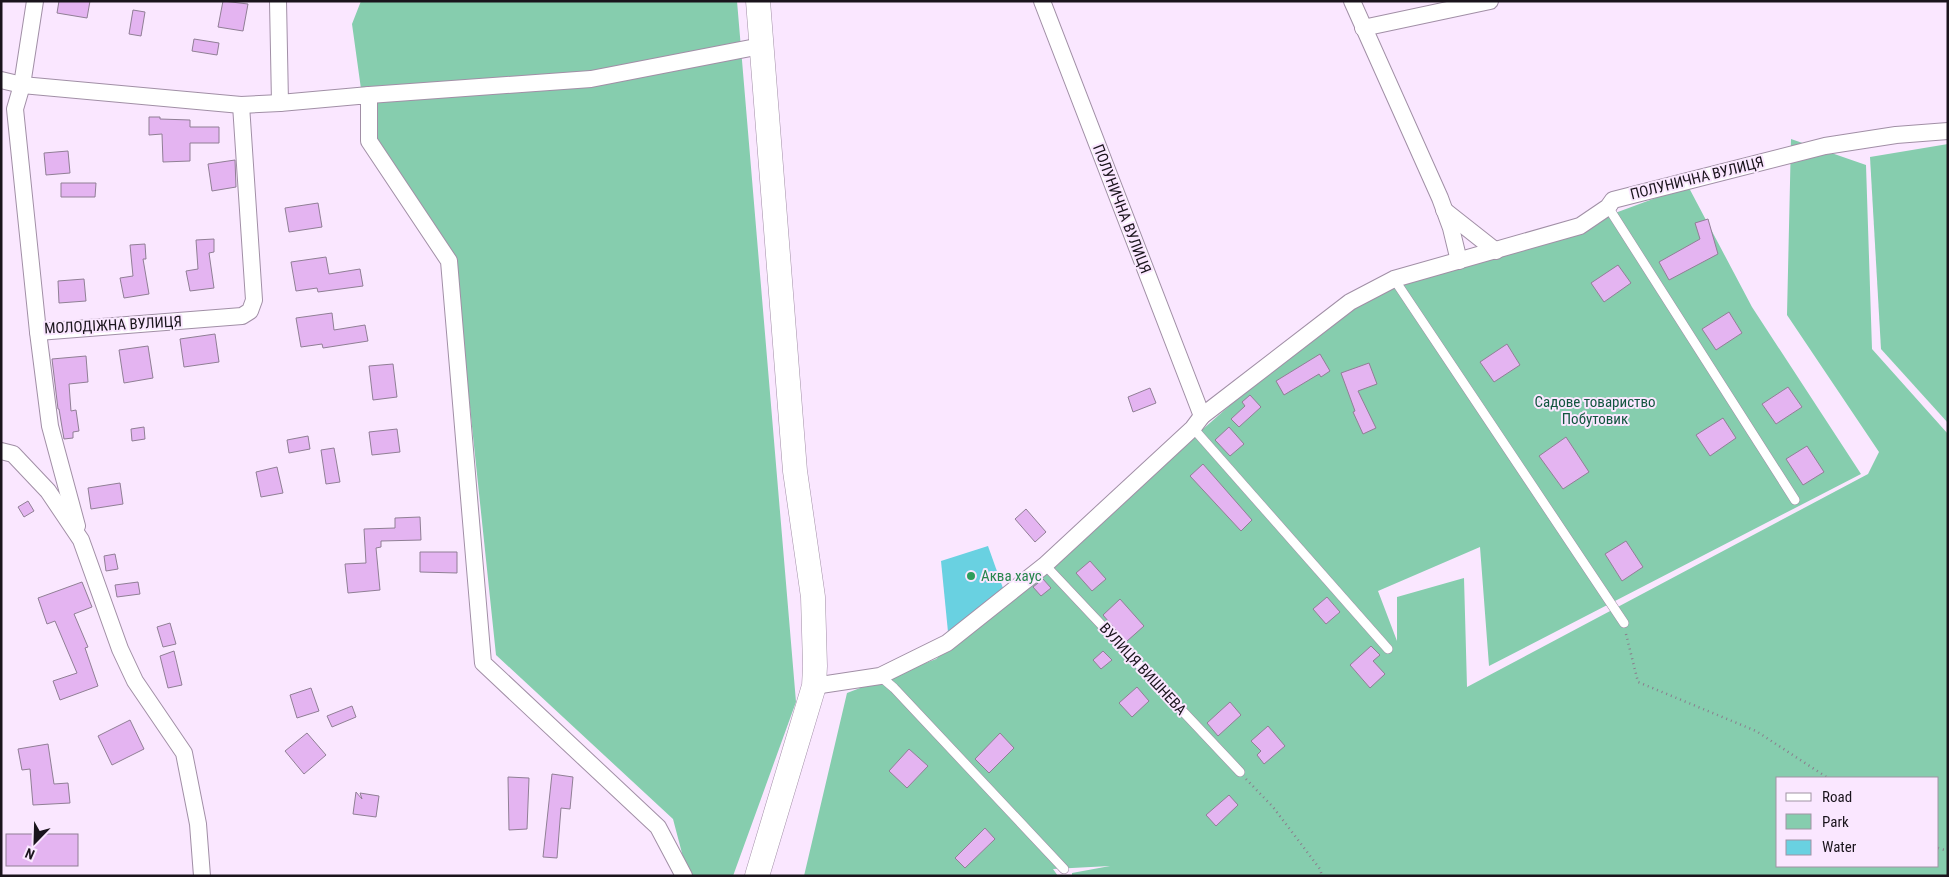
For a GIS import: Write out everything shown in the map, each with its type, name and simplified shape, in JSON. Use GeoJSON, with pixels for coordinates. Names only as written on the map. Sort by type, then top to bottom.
{"type":"FeatureCollection","features":[{"type":"Feature","properties":{"kind":"main road"},"geometry":{"type":"LineString","coordinates":[[757,876],[814,686],[815,666],[813,597],[795,471],[758,1]]}},
{"type":"Feature","properties":{"kind":"street","name":"МОЛОДІЖНА ВУЛИЦЯ"},"geometry":{"type":"LineString","coordinates":[[35,1],[22,85],[15,109],[38,332],[242,316],[250,311],[254,300],[241,105]]}},
{"type":"Feature","properties":{"kind":"street"},"geometry":{"type":"LineString","coordinates":[[278,1],[280,103]]}},
{"type":"Feature","properties":{"kind":"street","name":"ПОЛУНИЧНА ВУЛИЦЯ"},"geometry":{"type":"LineString","coordinates":[[1042,1],[1197,422]]}},
{"type":"Feature","properties":{"kind":"street"},"geometry":{"type":"LineString","coordinates":[[1352,1],[1444,210],[1451,228],[1458,261]]}},
{"type":"Feature","properties":{"kind":"street"},"geometry":{"type":"LineString","coordinates":[[1363,28],[1490,1]]}},
{"type":"Feature","properties":{"kind":"street"},"geometry":{"type":"LineString","coordinates":[[1,80],[22,85],[241,105],[591,79],[761,46]]}},
{"type":"Feature","properties":{"kind":"street"},"geometry":{"type":"LineString","coordinates":[[369,95],[370,141],[449,261],[484,663],[658,827],[684,876]]}},
{"type":"Feature","properties":{"kind":"street","name":"ПОЛУНИЧНА ВУЛИЦЯ"},"geometry":{"type":"LineString","coordinates":[[814,686],[880,676],[947,643],[1045,566],[1197,422],[1350,302],[1394,279],[1580,226],[1608,207],[1613,200],[1825,146],[1896,135],[1948,131]]}},
{"type":"Feature","properties":{"kind":"street"},"geometry":{"type":"LineString","coordinates":[[1444,210],[1496,250]]}},
{"type":"Feature","properties":{"kind":"street"},"geometry":{"type":"LineString","coordinates":[[38,332],[50,426],[81,540],[120,649],[131,673],[184,753],[198,824],[202,876]]}},
{"type":"Feature","properties":{"kind":"street"},"geometry":{"type":"LineString","coordinates":[[1,451],[13,454],[48,491],[81,540]]}},
{"type":"Feature","properties":{"kind":"lane"},"geometry":{"type":"LineString","coordinates":[[1608,207],[1795,500]]}},
{"type":"Feature","properties":{"kind":"lane"},"geometry":{"type":"LineString","coordinates":[[1394,279],[1624,623]]}},
{"type":"Feature","properties":{"kind":"lane"},"geometry":{"type":"LineString","coordinates":[[1197,422],[1388,649]]}},
{"type":"Feature","properties":{"kind":"lane","name":"ВУЛИЦЯ ВИШНЕВА"},"geometry":{"type":"LineString","coordinates":[[1045,566],[1240,772]]}},
{"type":"Feature","properties":{"kind":"lane"},"geometry":{"type":"LineString","coordinates":[[880,676],[894,688],[1064,869]]}},
{"type":"Feature","properties":{"kind":"path"},"geometry":{"type":"LineString","coordinates":[[1624,623],[1638,682],[1756,730],[1826,777]]}},
{"type":"Feature","properties":{"kind":"path"},"geometry":{"type":"LineString","coordinates":[[1240,772],[1273,807],[1320,869],[1322,876]]}},
{"type":"Feature","properties":{"kind":"green space"},"geometry":{"type":"Polygon","coordinates":[[[361,1],[737,1],[796,702],[733,876],[688,876],[673,819],[496,655],[454,255],[366,125],[352,24],[361,1]]]}},
{"type":"Feature","properties":{"kind":"green space","name":"Садове товариство Побутовик"},"geometry":{"type":"Polygon","coordinates":[[[1791,139],[1866,165],[1872,349],[1948,434],[1948,876],[1072,876],[1072,873],[1110,866],[1053,869],[1058,876],[804,876],[847,693],[936,659],[1135,489],[1304,340],[1375,292],[1526,246],[1688,186],[1752,307],[1861,474],[1489,666],[1480,547],[1378,591],[1397,641],[1397,597],[1464,578],[1467,687],[1868,474],[1879,452],[1787,315],[1791,139]]]}},
{"type":"Feature","properties":{"kind":"green space"},"geometry":{"type":"Polygon","coordinates":[[[1948,144],[1948,423],[1881,349],[1870,157],[1948,144]]]}},
{"type":"Feature","properties":{"kind":"water","name":"Аква хаус"},"geometry":{"type":"Polygon","coordinates":[[[988,546],[1004,591],[948,632],[941,561],[988,546]]]}},
{"type":"Feature","properties":{"kind":"building"},"geometry":{"type":"Polygon","coordinates":[[[59,1],[90,1],[87,18],[57,13],[59,1]]]}},
{"type":"Feature","properties":{"kind":"building"},"geometry":{"type":"Polygon","coordinates":[[[223,1],[248,4],[243,31],[218,27],[223,1]]]}},
{"type":"Feature","properties":{"kind":"building"},"geometry":{"type":"Polygon","coordinates":[[[133,10],[145,12],[141,36],[129,34],[133,10]]]}},
{"type":"Feature","properties":{"kind":"building"},"geometry":{"type":"Polygon","coordinates":[[[194,39],[219,43],[217,55],[192,51],[194,39]]]}},
{"type":"Feature","properties":{"kind":"building"},"geometry":{"type":"Polygon","coordinates":[[[149,117],[190,120],[190,127],[219,127],[219,143],[190,143],[190,161],[163,162],[162,134],[149,135],[149,117]]]}},
{"type":"Feature","properties":{"kind":"building"},"geometry":{"type":"Polygon","coordinates":[[[68,151],[70,173],[46,175],[44,153],[68,151]]]}},
{"type":"Feature","properties":{"kind":"building"},"geometry":{"type":"Polygon","coordinates":[[[235,160],[236,187],[212,191],[208,164],[235,160]]]}},
{"type":"Feature","properties":{"kind":"building"},"geometry":{"type":"Polygon","coordinates":[[[61,183],[96,183],[95,197],[61,197],[61,183]]]}},
{"type":"Feature","properties":{"kind":"building"},"geometry":{"type":"Polygon","coordinates":[[[318,203],[322,227],[289,232],[285,208],[318,203]]]}},
{"type":"Feature","properties":{"kind":"building"},"geometry":{"type":"Polygon","coordinates":[[[1708,219],[1718,254],[1669,280],[1659,262],[1700,239],[1695,223],[1708,219]]]}},
{"type":"Feature","properties":{"kind":"building"},"geometry":{"type":"Polygon","coordinates":[[[214,239],[214,252],[209,253],[214,288],[190,291],[186,271],[198,269],[196,240],[214,239]]]}},
{"type":"Feature","properties":{"kind":"building"},"geometry":{"type":"Polygon","coordinates":[[[145,244],[146,259],[143,259],[149,294],[124,298],[120,278],[133,276],[130,245],[145,244]]]}},
{"type":"Feature","properties":{"kind":"building"},"geometry":{"type":"Polygon","coordinates":[[[326,257],[329,274],[360,269],[363,286],[318,292],[317,288],[296,291],[291,262],[326,257]]]}},
{"type":"Feature","properties":{"kind":"building"},"geometry":{"type":"Polygon","coordinates":[[[1618,265],[1631,283],[1604,302],[1591,283],[1618,265]]]}},
{"type":"Feature","properties":{"kind":"building"},"geometry":{"type":"Polygon","coordinates":[[[84,279],[86,301],[59,303],[58,281],[84,279]]]}},
{"type":"Feature","properties":{"kind":"building"},"geometry":{"type":"Polygon","coordinates":[[[1729,312],[1742,333],[1716,350],[1702,329],[1729,312]]]}},
{"type":"Feature","properties":{"kind":"building"},"geometry":{"type":"Polygon","coordinates":[[[332,313],[334,330],[365,325],[368,341],[323,348],[322,344],[301,347],[296,318],[332,313]]]}},
{"type":"Feature","properties":{"kind":"building"},"geometry":{"type":"Polygon","coordinates":[[[215,334],[219,362],[184,367],[180,339],[215,334]]]}},
{"type":"Feature","properties":{"kind":"building"},"geometry":{"type":"Polygon","coordinates":[[[1507,344],[1520,365],[1494,382],[1480,362],[1507,344]]]}},
{"type":"Feature","properties":{"kind":"building"},"geometry":{"type":"Polygon","coordinates":[[[148,346],[153,378],[124,383],[119,350],[148,346]]]}},
{"type":"Feature","properties":{"kind":"building"},"geometry":{"type":"Polygon","coordinates":[[[1320,354],[1330,371],[1321,377],[1319,374],[1284,395],[1276,381],[1320,354]]]}},
{"type":"Feature","properties":{"kind":"building"},"geometry":{"type":"Polygon","coordinates":[[[86,356],[88,382],[69,384],[71,411],[76,410],[79,431],[73,432],[73,438],[64,439],[52,359],[86,356]]]}},
{"type":"Feature","properties":{"kind":"building"},"geometry":{"type":"Polygon","coordinates":[[[1369,363],[1377,384],[1358,391],[1376,428],[1363,434],[1353,412],[1355,411],[1341,373],[1369,363]]]}},
{"type":"Feature","properties":{"kind":"building"},"geometry":{"type":"Polygon","coordinates":[[[393,364],[397,397],[373,400],[369,366],[393,364]]]}},
{"type":"Feature","properties":{"kind":"building"},"geometry":{"type":"Polygon","coordinates":[[[1788,387],[1802,407],[1776,424],[1762,404],[1788,387]]]}},
{"type":"Feature","properties":{"kind":"building"},"geometry":{"type":"Polygon","coordinates":[[[1150,388],[1156,403],[1133,412],[1128,397],[1150,388]]]}},
{"type":"Feature","properties":{"kind":"building"},"geometry":{"type":"Polygon","coordinates":[[[1250,395],[1261,407],[1239,427],[1231,419],[1245,406],[1242,402],[1250,395]]]}},
{"type":"Feature","properties":{"kind":"building"},"geometry":{"type":"Polygon","coordinates":[[[1723,418],[1736,438],[1710,456],[1696,435],[1723,418]]]}},
{"type":"Feature","properties":{"kind":"building"},"geometry":{"type":"Polygon","coordinates":[[[144,427],[145,439],[132,441],[131,429],[144,427]]]}},
{"type":"Feature","properties":{"kind":"building"},"geometry":{"type":"Polygon","coordinates":[[[1229,427],[1244,444],[1230,456],[1215,440],[1229,427]]]}},
{"type":"Feature","properties":{"kind":"building"},"geometry":{"type":"Polygon","coordinates":[[[397,429],[400,452],[372,455],[369,432],[397,429]]]}},
{"type":"Feature","properties":{"kind":"building"},"geometry":{"type":"Polygon","coordinates":[[[308,436],[310,449],[289,453],[287,440],[308,436]]]}},
{"type":"Feature","properties":{"kind":"building"},"geometry":{"type":"Polygon","coordinates":[[[1566,437],[1589,472],[1563,489],[1539,456],[1566,437]]]}},
{"type":"Feature","properties":{"kind":"building"},"geometry":{"type":"Polygon","coordinates":[[[1807,446],[1824,472],[1803,485],[1786,459],[1807,446]]]}},
{"type":"Feature","properties":{"kind":"building"},"geometry":{"type":"Polygon","coordinates":[[[334,448],[340,482],[326,484],[321,450],[334,448]]]}},
{"type":"Feature","properties":{"kind":"building"},"geometry":{"type":"Polygon","coordinates":[[[1203,464],[1252,520],[1241,531],[1190,476],[1203,464]]]}},
{"type":"Feature","properties":{"kind":"building"},"geometry":{"type":"Polygon","coordinates":[[[277,467],[283,493],[261,497],[256,472],[277,467]]]}},
{"type":"Feature","properties":{"kind":"building"},"geometry":{"type":"Polygon","coordinates":[[[120,483],[123,504],[91,509],[88,488],[120,483]]]}},
{"type":"Feature","properties":{"kind":"building"},"geometry":{"type":"Polygon","coordinates":[[[28,501],[34,511],[24,517],[18,507],[28,501]]]}},
{"type":"Feature","properties":{"kind":"building"},"geometry":{"type":"Polygon","coordinates":[[[1026,509],[1046,532],[1035,542],[1015,519],[1026,509]]]}},
{"type":"Feature","properties":{"kind":"building"},"geometry":{"type":"Polygon","coordinates":[[[420,517],[421,540],[381,541],[381,547],[376,548],[380,590],[348,593],[345,564],[366,563],[364,529],[395,528],[395,518],[420,517]]]}},
{"type":"Feature","properties":{"kind":"building"},"geometry":{"type":"Polygon","coordinates":[[[1626,541],[1643,567],[1622,581],[1605,554],[1626,541]]]}},
{"type":"Feature","properties":{"kind":"building"},"geometry":{"type":"Polygon","coordinates":[[[420,552],[457,552],[457,573],[420,572],[420,552]]]}},
{"type":"Feature","properties":{"kind":"building"},"geometry":{"type":"Polygon","coordinates":[[[115,554],[118,569],[106,571],[104,556],[115,554]]]}},
{"type":"Feature","properties":{"kind":"building"},"geometry":{"type":"Polygon","coordinates":[[[1090,561],[1106,579],[1092,591],[1076,573],[1090,561]]]}},
{"type":"Feature","properties":{"kind":"building"},"geometry":{"type":"Polygon","coordinates":[[[1043,579],[1051,588],[1041,596],[1033,587],[1043,579]]]}},
{"type":"Feature","properties":{"kind":"building"},"geometry":{"type":"Polygon","coordinates":[[[82,582],[92,607],[74,614],[88,647],[85,648],[98,686],[60,700],[53,681],[77,673],[55,621],[47,624],[38,598],[82,582]]]}},
{"type":"Feature","properties":{"kind":"building"},"geometry":{"type":"Polygon","coordinates":[[[138,582],[140,594],[117,597],[115,585],[138,582]]]}},
{"type":"Feature","properties":{"kind":"building"},"geometry":{"type":"Polygon","coordinates":[[[1327,597],[1340,612],[1326,624],[1313,609],[1327,597]]]}},
{"type":"Feature","properties":{"kind":"building"},"geometry":{"type":"Polygon","coordinates":[[[1120,599],[1144,626],[1126,642],[1103,615],[1120,599]]]}},
{"type":"Feature","properties":{"kind":"building"},"geometry":{"type":"Polygon","coordinates":[[[170,623],[176,644],[163,647],[157,627],[170,623]]]}},
{"type":"Feature","properties":{"kind":"building"},"geometry":{"type":"Polygon","coordinates":[[[1371,646],[1380,655],[1373,661],[1385,674],[1370,688],[1350,665],[1371,646]]]}},
{"type":"Feature","properties":{"kind":"building"},"geometry":{"type":"Polygon","coordinates":[[[174,651],[182,685],[168,688],[160,656],[174,651]]]}},
{"type":"Feature","properties":{"kind":"building"},"geometry":{"type":"Polygon","coordinates":[[[1103,651],[1112,660],[1101,669],[1093,660],[1103,651]]]}},
{"type":"Feature","properties":{"kind":"building"},"geometry":{"type":"Polygon","coordinates":[[[1137,687],[1149,701],[1132,717],[1119,703],[1137,687]]]}},
{"type":"Feature","properties":{"kind":"building"},"geometry":{"type":"Polygon","coordinates":[[[311,688],[319,711],[297,718],[290,695],[311,688]]]}},
{"type":"Feature","properties":{"kind":"building"},"geometry":{"type":"Polygon","coordinates":[[[1230,702],[1241,715],[1218,736],[1207,723],[1230,702]]]}},
{"type":"Feature","properties":{"kind":"building"},"geometry":{"type":"Polygon","coordinates":[[[352,706],[356,717],[332,727],[327,716],[352,706]]]}},
{"type":"Feature","properties":{"kind":"building"},"geometry":{"type":"Polygon","coordinates":[[[130,720],[144,749],[112,765],[98,736],[130,720]]]}},
{"type":"Feature","properties":{"kind":"building"},"geometry":{"type":"Polygon","coordinates":[[[1268,726],[1285,746],[1264,764],[1257,755],[1261,751],[1251,741],[1268,726]]]}},
{"type":"Feature","properties":{"kind":"building"},"geometry":{"type":"Polygon","coordinates":[[[307,733],[326,755],[304,774],[285,751],[307,733]]]}},
{"type":"Feature","properties":{"kind":"building"},"geometry":{"type":"Polygon","coordinates":[[[1000,733],[1014,748],[989,773],[975,759],[1000,733]]]}},
{"type":"Feature","properties":{"kind":"building"},"geometry":{"type":"Polygon","coordinates":[[[48,744],[54,784],[68,783],[70,803],[33,805],[30,769],[22,770],[18,749],[48,744]]]}},
{"type":"Feature","properties":{"kind":"building"},"geometry":{"type":"Polygon","coordinates":[[[909,749],[928,766],[907,788],[889,771],[909,749]]]}},
{"type":"Feature","properties":{"kind":"building"},"geometry":{"type":"Polygon","coordinates":[[[552,774],[573,777],[570,809],[561,808],[557,858],[543,857],[552,774]]]}},
{"type":"Feature","properties":{"kind":"building"},"geometry":{"type":"Polygon","coordinates":[[[508,777],[529,778],[527,829],[509,830],[508,777]]]}},
{"type":"Feature","properties":{"kind":"building"},"geometry":{"type":"Polygon","coordinates":[[[356,792],[362,799],[360,793],[379,796],[376,817],[353,814],[356,792]]]}},
{"type":"Feature","properties":{"kind":"building"},"geometry":{"type":"Polygon","coordinates":[[[1229,795],[1238,805],[1216,826],[1206,815],[1229,795]]]}},
{"type":"Feature","properties":{"kind":"building"},"geometry":{"type":"Polygon","coordinates":[[[985,828],[995,839],[965,868],[955,858],[985,828]]]}},
{"type":"Feature","properties":{"kind":"building"},"geometry":{"type":"Polygon","coordinates":[[[6,834],[78,834],[78,866],[6,866],[6,834]]]}},
{"type":"Feature","properties":{"kind":"place","name":"Аква хаус"},"geometry":{"type":"Point","coordinates":[971,576]}}]}
